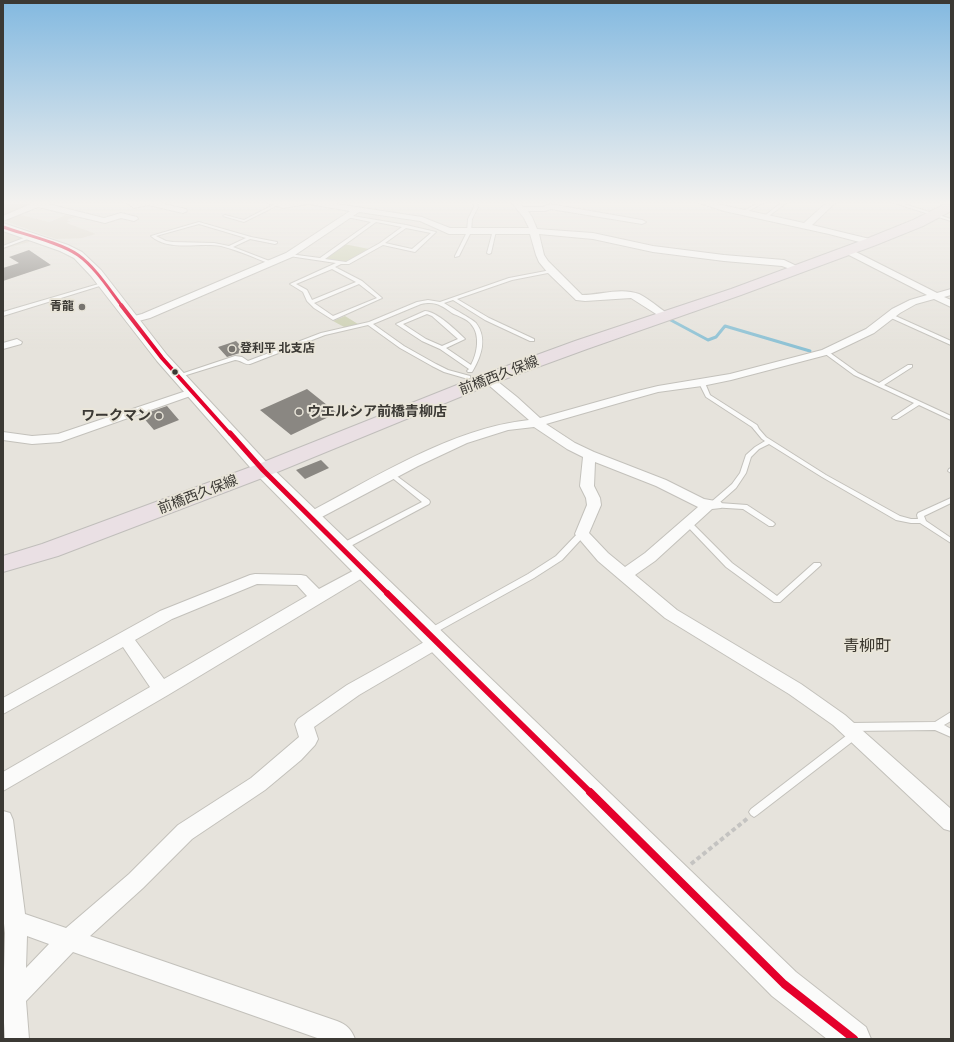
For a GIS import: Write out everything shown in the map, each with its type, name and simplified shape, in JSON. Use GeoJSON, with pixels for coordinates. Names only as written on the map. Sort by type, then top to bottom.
{"type":"FeatureCollection","features":[{"type":"Feature","properties":{"kind":"main road"},"geometry":{"type":"LineString","coordinates":[[71,252],[78,255],[104,284],[131,320],[178,376],[263,470],[784,984],[854,1039]]}},
{"type":"Feature","properties":{"kind":"main road","name":"前橋西久保線"},"geometry":{"type":"LineString","coordinates":[[3,564],[50,550],[263,470],[475,377],[664,316],[846,252]]}},
{"type":"Feature","properties":{"kind":"street"},"geometry":{"type":"LineString","coordinates":[[131,320],[146,316],[293,252]]}},
{"type":"Feature","properties":{"kind":"street"},"geometry":{"type":"LineString","coordinates":[[539,252],[551,271],[579,298],[594,298],[622,294],[632,295],[646,302],[664,316]]}},
{"type":"Feature","properties":{"kind":"street"},"geometry":{"type":"LineString","coordinates":[[671,252],[700,256],[784,263],[798,269]]}},
{"type":"Feature","properties":{"kind":"street"},"geometry":{"type":"LineString","coordinates":[[849,252],[951,304]]}},
{"type":"Feature","properties":{"kind":"street"},"geometry":{"type":"LineString","coordinates":[[311,517],[413,463],[463,440],[507,426],[536,423],[636,394],[658,389],[702,383],[764,370],[826,352],[870,331],[913,302],[951,292]]}},
{"type":"Feature","properties":{"kind":"street"},"geometry":{"type":"LineString","coordinates":[[3,346],[17,342]]}},
{"type":"Feature","properties":{"kind":"street"},"geometry":{"type":"LineString","coordinates":[[475,377],[513,399],[533,417],[536,423],[571,446],[589,455],[655,481],[701,503],[712,505]]}},
{"type":"Feature","properties":{"kind":"street"},"geometry":{"type":"LineString","coordinates":[[3,436],[32,440],[60,438],[192,392]]}},
{"type":"Feature","properties":{"kind":"street"},"geometry":{"type":"LineString","coordinates":[[589,455],[587,486],[593,498],[594,505],[582,534],[603,557],[626,574],[672,614],[795,689],[850,731],[951,822]]}},
{"type":"Feature","properties":{"kind":"street"},"geometry":{"type":"LineString","coordinates":[[626,574],[650,557],[688,523],[712,505]]}},
{"type":"Feature","properties":{"kind":"street"},"geometry":{"type":"LineString","coordinates":[[3,782],[162,690],[317,596],[364,570]]}},
{"type":"Feature","properties":{"kind":"street"},"geometry":{"type":"LineString","coordinates":[[3,707],[166,615],[255,579],[301,580],[317,596]]}},
{"type":"Feature","properties":{"kind":"street"},"geometry":{"type":"LineString","coordinates":[[14,997],[70,939],[136,881],[185,832],[258,784],[294,754],[309,739],[304,724],[432,637]]}},
{"type":"Feature","properties":{"kind":"street"},"geometry":{"type":"LineString","coordinates":[[126,638],[162,690]]}},
{"type":"Feature","properties":{"kind":"street"},"geometry":{"type":"LineString","coordinates":[[3,820],[14,921],[14,997],[17,1039]]}},
{"type":"Feature","properties":{"kind":"street"},"geometry":{"type":"LineString","coordinates":[[14,921],[70,939],[337,1033],[343,1039]]}},
{"type":"Feature","properties":{"kind":"lane"},"geometry":{"type":"LineString","coordinates":[[242,252],[270,262]]}},
{"type":"Feature","properties":{"kind":"lane"},"geometry":{"type":"LineString","coordinates":[[320,260],[330,252]]}},
{"type":"Feature","properties":{"kind":"lane"},"geometry":{"type":"LineString","coordinates":[[289,254],[346,263],[368,252]]}},
{"type":"Feature","properties":{"kind":"lane"},"geometry":{"type":"LineString","coordinates":[[457,256],[459,252]]}},
{"type":"Feature","properties":{"kind":"lane"},"geometry":{"type":"LineString","coordinates":[[332,267],[360,282],[380,298],[333,318],[313,304],[307,298],[305,291],[292,284],[339,263]]}},
{"type":"Feature","properties":{"kind":"lane"},"geometry":{"type":"LineString","coordinates":[[440,303],[513,278],[531,273],[551,271]]}},
{"type":"Feature","properties":{"kind":"lane"},"geometry":{"type":"LineString","coordinates":[[312,302],[360,282]]}},
{"type":"Feature","properties":{"kind":"lane"},"geometry":{"type":"LineString","coordinates":[[3,314],[104,284]]}},
{"type":"Feature","properties":{"kind":"lane"},"geometry":{"type":"LineString","coordinates":[[454,299],[487,319],[532,340]]}},
{"type":"Feature","properties":{"kind":"lane"},"geometry":{"type":"LineString","coordinates":[[178,376],[235,358],[240,358],[248,363],[323,334],[369,324],[418,303],[428,301],[440,303],[473,323],[478,333],[480,342],[475,377]]}},
{"type":"Feature","properties":{"kind":"lane"},"geometry":{"type":"LineString","coordinates":[[442,348],[462,339],[434,315],[427,312],[399,324],[424,340],[442,348],[475,377]]}},
{"type":"Feature","properties":{"kind":"lane"},"geometry":{"type":"LineString","coordinates":[[891,316],[951,343]]}},
{"type":"Feature","properties":{"kind":"lane"},"geometry":{"type":"LineString","coordinates":[[369,324],[402,347],[434,365],[446,371],[475,377]]}},
{"type":"Feature","properties":{"kind":"lane"},"geometry":{"type":"LineString","coordinates":[[826,352],[856,374],[881,384],[951,418]]}},
{"type":"Feature","properties":{"kind":"lane"},"geometry":{"type":"LineString","coordinates":[[881,384],[910,366]]}},
{"type":"Feature","properties":{"kind":"lane"},"geometry":{"type":"LineString","coordinates":[[702,383],[708,396],[755,426],[756,429],[769,442],[824,476],[898,518],[911,522],[922,521]]}},
{"type":"Feature","properties":{"kind":"lane"},"geometry":{"type":"LineString","coordinates":[[895,418],[920,403]]}},
{"type":"Feature","properties":{"kind":"lane"},"geometry":{"type":"LineString","coordinates":[[712,505],[734,486],[743,474],[748,456],[757,448],[769,442]]}},
{"type":"Feature","properties":{"kind":"lane"},"geometry":{"type":"LineString","coordinates":[[341,547],[427,502],[392,475]]}},
{"type":"Feature","properties":{"kind":"lane"},"geometry":{"type":"LineString","coordinates":[[951,500],[920,515],[922,521],[951,541]]}},
{"type":"Feature","properties":{"kind":"lane"},"geometry":{"type":"LineString","coordinates":[[712,505],[745,507],[771,524]]}},
{"type":"Feature","properties":{"kind":"lane"},"geometry":{"type":"LineString","coordinates":[[688,523],[729,565],[777,600],[817,565]]}},
{"type":"Feature","properties":{"kind":"lane"},"geometry":{"type":"LineString","coordinates":[[432,637],[559,558],[582,534]]}},
{"type":"Feature","properties":{"kind":"lane"},"geometry":{"type":"LineString","coordinates":[[936,726],[951,716]]}},
{"type":"Feature","properties":{"kind":"lane"},"geometry":{"type":"LineString","coordinates":[[754,812],[850,731],[936,726],[951,733]]}},
{"type":"Feature","properties":{"kind":"path"},"geometry":{"type":"LineString","coordinates":[[675,877],[754,812]]}},
{"type":"Feature","properties":{"kind":"green space"},"geometry":{"type":"Polygon","coordinates":[[[333,252],[364,252],[346,262],[323,259],[333,252]]]}},
{"type":"Feature","properties":{"kind":"green space"},"geometry":{"type":"Polygon","coordinates":[[[345,316],[358,324],[346,328],[333,321],[345,316]]]}},
{"type":"Feature","properties":{"kind":"building"},"geometry":{"type":"Polygon","coordinates":[[[24,252],[31,252],[51,265],[3,281],[3,268],[19,263],[9,257],[24,252]]]}},
{"type":"Feature","properties":{"kind":"building","name":"登利平 北支店"},"geometry":{"type":"Polygon","coordinates":[[[236,341],[246,351],[227,357],[218,347],[236,341]]]}},
{"type":"Feature","properties":{"kind":"building","name":"ウエルシア前橋青柳店"},"geometry":{"type":"Polygon","coordinates":[[[307,389],[337,413],[291,435],[260,410],[307,389]]]}},
{"type":"Feature","properties":{"kind":"building","name":"ワークマン"},"geometry":{"type":"Polygon","coordinates":[[[167,406],[179,420],[154,430],[141,415],[167,406]]]}},
{"type":"Feature","properties":{"kind":"building"},"geometry":{"type":"Polygon","coordinates":[[[321,460],[329,468],[305,479],[296,470],[321,460]]]}},
{"type":"Feature","properties":{"kind":"waterway"},"geometry":{"type":"LineString","coordinates":[[665,317],[708,340],[716,337],[725,326],[810,351]]}},
{"type":"Feature","properties":{"kind":"transit line"},"geometry":{"type":"LineString","coordinates":[[71,252],[78,255],[96,273],[162,358],[263,470],[784,984],[854,1039]]}},
{"type":"Feature","properties":{"kind":"place","name":"青龍"},"geometry":{"type":"Point","coordinates":[82,307]}},
{"type":"Feature","properties":{"kind":"place","name":"登利平 北支店"},"geometry":{"type":"Point","coordinates":[232,349]}},
{"type":"Feature","properties":{"kind":"place","name":"ウエルシア前橋青柳店"},"geometry":{"type":"Point","coordinates":[299,412]}},
{"type":"Feature","properties":{"kind":"place","name":"ワークマン"},"geometry":{"type":"Point","coordinates":[159,416]}},
{"type":"Feature","properties":{"kind":"district","name":"青柳町"},"geometry":{"type":"Point","coordinates":[867,647]}}]}
